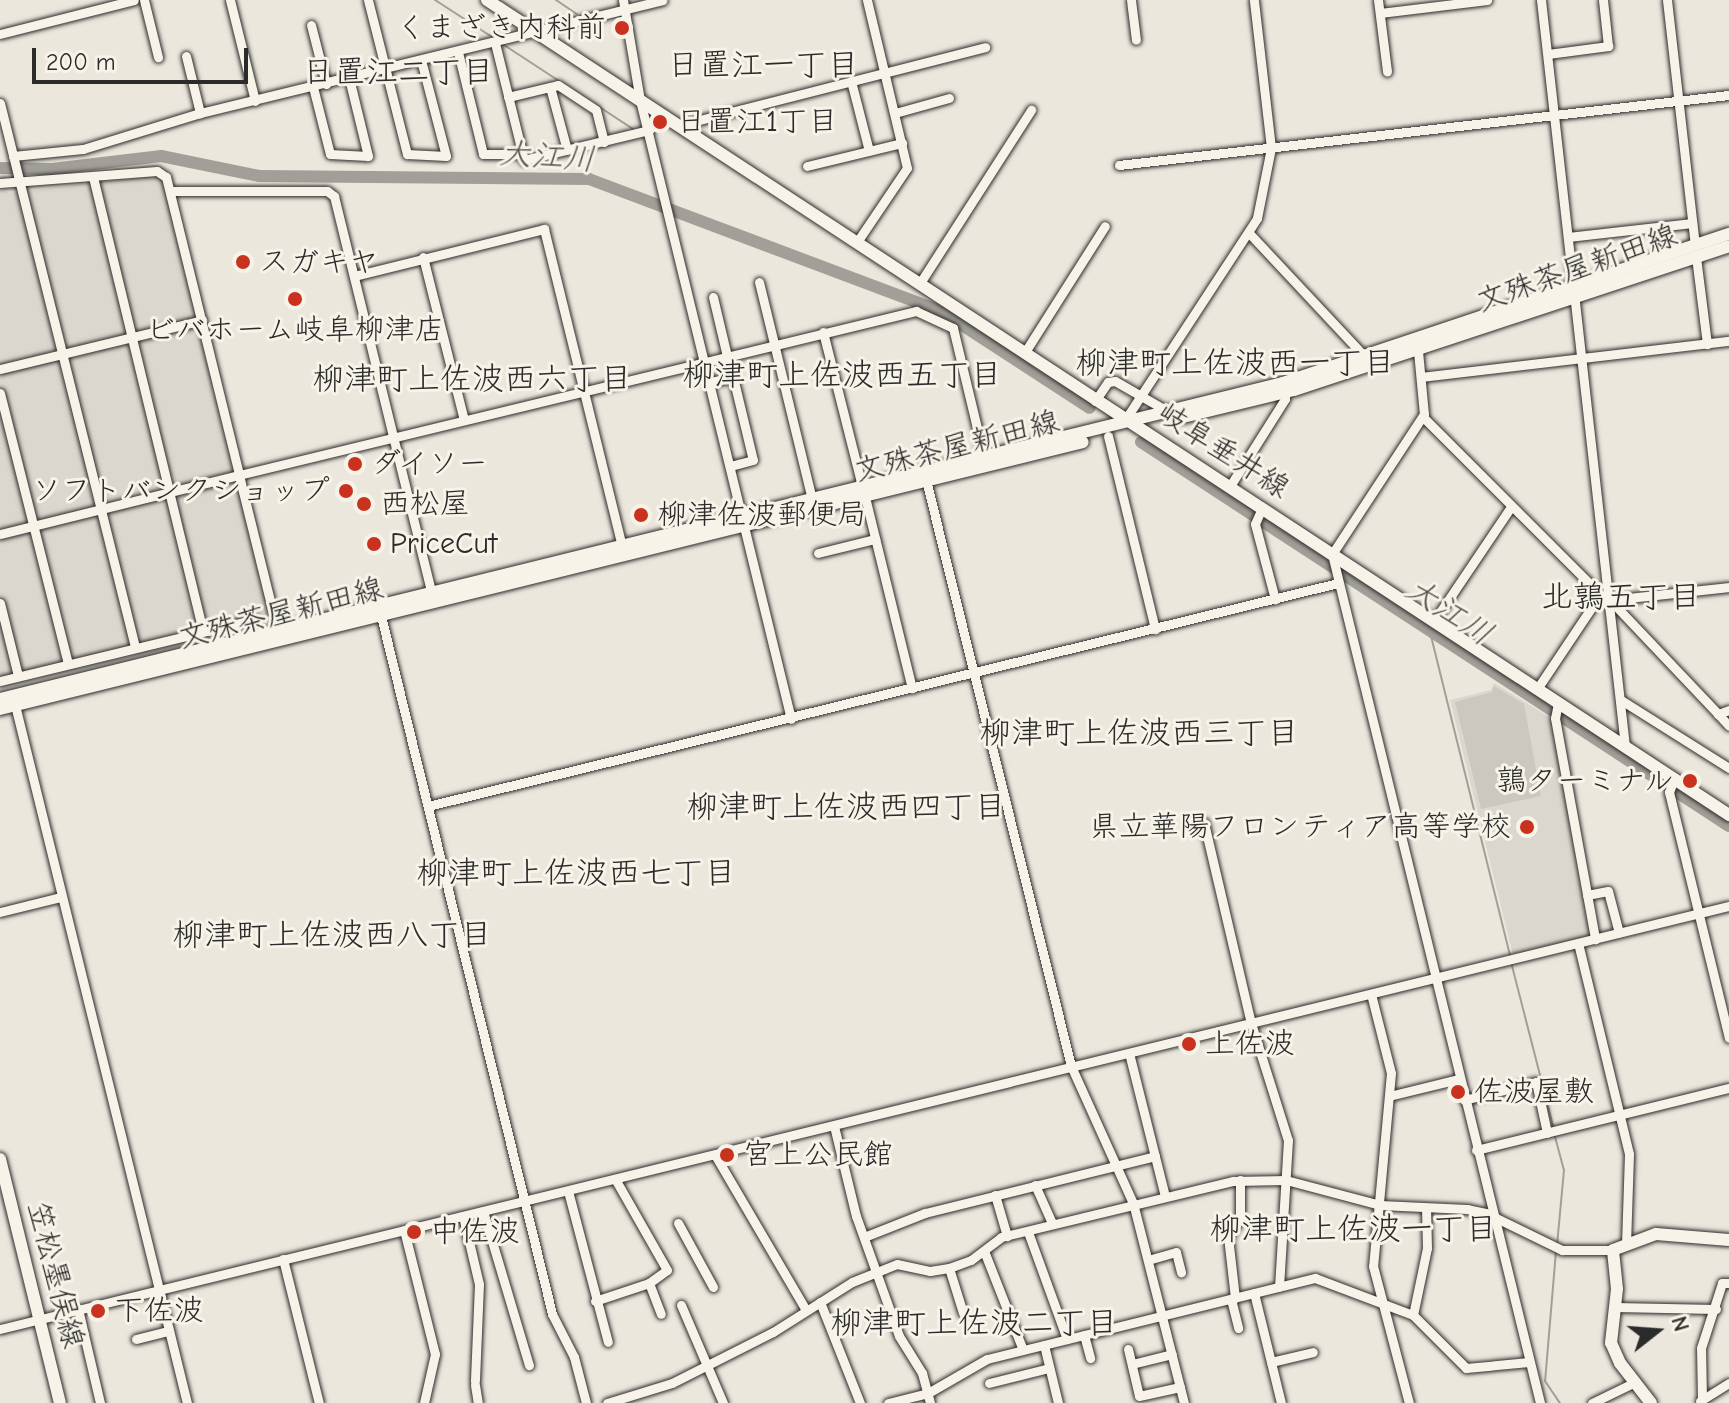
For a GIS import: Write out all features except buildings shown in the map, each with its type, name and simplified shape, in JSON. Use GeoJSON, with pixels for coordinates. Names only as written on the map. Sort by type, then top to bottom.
{"type":"FeatureCollection","features":[{"type":"Feature","properties":{"kind":"main road","name":"岐阜垂井線"},"geometry":{"type":"LineString","coordinates":[[487,0],[920,283],[952,316],[1025,352],[1095,401],[1230,486],[1333,559],[1537,689],[1557,709],[1625,747],[1671,785],[1729,815]]}},
{"type":"Feature","properties":{"kind":"main road","name":"文殊茶屋新田線"},"geometry":{"type":"LineString","coordinates":[[926,477],[1108,436],[1132,423],[1365,357],[1575,292],[1695,251],[1729,234]]}},
{"type":"Feature","properties":{"kind":"main road","name":"文殊茶屋新田線"},"geometry":{"type":"LineString","coordinates":[[1695,251],[1729,246]]}},
{"type":"Feature","properties":{"kind":"main road","name":"文殊茶屋新田線"},"geometry":{"type":"LineString","coordinates":[[1132,423],[1285,392],[1418,351],[1575,292]]}},
{"type":"Feature","properties":{"kind":"main road"},"geometry":{"type":"LineString","coordinates":[[0,699],[279,636],[431,592],[744,520],[812,499],[864,492],[926,477],[984,457],[1132,423]]}},
{"type":"Feature","properties":{"kind":"main road","name":"文殊茶屋新田線"},"geometry":{"type":"LineString","coordinates":[[0,709],[279,636],[381,616],[744,520],[864,492]]}},
{"type":"Feature","properties":{"kind":"main road","name":"笠松墨俣線"},"geometry":{"type":"LineString","coordinates":[[0,1159],[60,1403]]}},
{"type":"Feature","properties":{"kind":"main road"},"geometry":{"type":"LineString","coordinates":[[1651,1403],[1611,1343],[1615,1307],[1613,1250],[1669,1233],[1729,1240]]}},
{"type":"Feature","properties":{"kind":"street"},"geometry":{"type":"LineString","coordinates":[[0,34],[134,0]]}},
{"type":"Feature","properties":{"kind":"street"},"geometry":{"type":"LineString","coordinates":[[144,0],[158,57]]}},
{"type":"Feature","properties":{"kind":"street"},"geometry":{"type":"LineString","coordinates":[[230,0],[255,101]]}},
{"type":"Feature","properties":{"kind":"street"},"geometry":{"type":"LineString","coordinates":[[368,0],[407,154],[446,156],[421,60]]}},
{"type":"Feature","properties":{"kind":"street"},"geometry":{"type":"LineString","coordinates":[[14,158],[83,149],[200,113],[495,43],[624,5],[662,0]]}},
{"type":"Feature","properties":{"kind":"street"},"geometry":{"type":"LineString","coordinates":[[857,242],[904,174],[902,143],[867,0]]}},
{"type":"Feature","properties":{"kind":"street"},"geometry":{"type":"LineString","coordinates":[[1131,0],[1136,40]]}},
{"type":"Feature","properties":{"kind":"street"},"geometry":{"type":"LineString","coordinates":[[1132,423],[1141,396],[1250,230],[1271,148],[1254,0]]}},
{"type":"Feature","properties":{"kind":"street"},"geometry":{"type":"LineString","coordinates":[[1378,0],[1387,71]]}},
{"type":"Feature","properties":{"kind":"street"},"geometry":{"type":"LineString","coordinates":[[1380,13],[1487,0]]}},
{"type":"Feature","properties":{"kind":"street"},"geometry":{"type":"LineString","coordinates":[[1541,0],[1625,747]]}},
{"type":"Feature","properties":{"kind":"street"},"geometry":{"type":"LineString","coordinates":[[1548,54],[1608,46],[1603,0]]}},
{"type":"Feature","properties":{"kind":"street"},"geometry":{"type":"LineString","coordinates":[[1667,0],[1707,344]]}},
{"type":"Feature","properties":{"kind":"street"},"geometry":{"type":"LineString","coordinates":[[624,5],[640,100],[791,719]]}},
{"type":"Feature","properties":{"kind":"street"},"geometry":{"type":"LineString","coordinates":[[311,25],[326,84]]}},
{"type":"Feature","properties":{"kind":"street"},"geometry":{"type":"LineString","coordinates":[[495,43],[524,160],[649,130]]}},
{"type":"Feature","properties":{"kind":"street"},"geometry":{"type":"LineString","coordinates":[[680,125],[985,47]]}},
{"type":"Feature","properties":{"kind":"street"},"geometry":{"type":"LineString","coordinates":[[458,52],[483,154],[522,154]]}},
{"type":"Feature","properties":{"kind":"street"},"geometry":{"type":"LineString","coordinates":[[186,56],[200,113]]}},
{"type":"Feature","properties":{"kind":"street"},"geometry":{"type":"LineString","coordinates":[[313,87],[330,154],[368,156],[349,78]]}},
{"type":"Feature","properties":{"kind":"street"},"geometry":{"type":"LineString","coordinates":[[851,81],[869,151]]}},
{"type":"Feature","properties":{"kind":"street"},"geometry":{"type":"LineString","coordinates":[[508,97],[558,85],[596,110],[604,142]]}},
{"type":"Feature","properties":{"kind":"street"},"geometry":{"type":"LineString","coordinates":[[550,87],[567,150]]}},
{"type":"Feature","properties":{"kind":"street"},"geometry":{"type":"LineString","coordinates":[[1119,165],[1729,95]]}},
{"type":"Feature","properties":{"kind":"street"},"geometry":{"type":"LineString","coordinates":[[895,113],[949,98]]}},
{"type":"Feature","properties":{"kind":"street"},"geometry":{"type":"LineString","coordinates":[[0,103],[135,647]]}},
{"type":"Feature","properties":{"kind":"street"},"geometry":{"type":"LineString","coordinates":[[920,283],[1031,113]]}},
{"type":"Feature","properties":{"kind":"street"},"geometry":{"type":"LineString","coordinates":[[807,166],[902,143]]}},
{"type":"Feature","properties":{"kind":"street"},"geometry":{"type":"LineString","coordinates":[[0,183],[157,171],[166,177],[279,636]]}},
{"type":"Feature","properties":{"kind":"street"},"geometry":{"type":"LineString","coordinates":[[93,177],[203,631]]}},
{"type":"Feature","properties":{"kind":"street"},"geometry":{"type":"LineString","coordinates":[[170,191],[327,191],[334,196],[431,592]]}},
{"type":"Feature","properties":{"kind":"street"},"geometry":{"type":"LineString","coordinates":[[1568,237],[1692,223]]}},
{"type":"Feature","properties":{"kind":"street"},"geometry":{"type":"LineString","coordinates":[[1025,352],[1105,226]]}},
{"type":"Feature","properties":{"kind":"street"},"geometry":{"type":"LineString","coordinates":[[354,276],[544,229],[622,546]]}},
{"type":"Feature","properties":{"kind":"street"},"geometry":{"type":"LineString","coordinates":[[1250,230],[1365,357]]}},
{"type":"Feature","properties":{"kind":"street"},"geometry":{"type":"LineString","coordinates":[[423,257],[464,420]]}},
{"type":"Feature","properties":{"kind":"street"},"geometry":{"type":"LineString","coordinates":[[759,282],[812,499]]}},
{"type":"Feature","properties":{"kind":"street"},"geometry":{"type":"LineString","coordinates":[[713,297],[727,356]]}},
{"type":"Feature","properties":{"kind":"street"},"geometry":{"type":"LineString","coordinates":[[0,534],[916,311],[952,316],[984,457]]}},
{"type":"Feature","properties":{"kind":"street"},"geometry":{"type":"LineString","coordinates":[[0,369],[202,320]]}},
{"type":"Feature","properties":{"kind":"street"},"geometry":{"type":"LineString","coordinates":[[823,332],[912,688]]}},
{"type":"Feature","properties":{"kind":"street"},"geometry":{"type":"LineString","coordinates":[[1421,377],[1729,341]]}},
{"type":"Feature","properties":{"kind":"street"},"geometry":{"type":"LineString","coordinates":[[1418,351],[1424,413],[1333,559],[1540,1403]]}},
{"type":"Feature","properties":{"kind":"street"},"geometry":{"type":"LineString","coordinates":[[711,382],[733,377],[753,460],[731,466]]}},
{"type":"Feature","properties":{"kind":"street"},"geometry":{"type":"LineString","coordinates":[[1095,401],[1108,382],[1169,412]]}},
{"type":"Feature","properties":{"kind":"street"},"geometry":{"type":"LineString","coordinates":[[1230,486],[1285,399],[1285,392]]}},
{"type":"Feature","properties":{"kind":"street"},"geometry":{"type":"LineString","coordinates":[[0,393],[68,663]]}},
{"type":"Feature","properties":{"kind":"street"},"geometry":{"type":"LineString","coordinates":[[1424,413],[1598,598],[1610,603],[1729,726]]}},
{"type":"Feature","properties":{"kind":"street"},"geometry":{"type":"LineString","coordinates":[[1108,436],[1155,629]]}},
{"type":"Feature","properties":{"kind":"street"},"geometry":{"type":"LineString","coordinates":[[926,477],[971,674],[1071,1066],[1133,1203],[1184,1403]]}},
{"type":"Feature","properties":{"kind":"street"},"geometry":{"type":"LineString","coordinates":[[1434,621],[1511,507]]}},
{"type":"Feature","properties":{"kind":"street"},"geometry":{"type":"LineString","coordinates":[[1260,510],[1255,524],[1275,599]]}},
{"type":"Feature","properties":{"kind":"street"},"geometry":{"type":"LineString","coordinates":[[818,553],[875,539]]}},
{"type":"Feature","properties":{"kind":"street"},"geometry":{"type":"LineString","coordinates":[[428,806],[1155,629],[1338,580]]}},
{"type":"Feature","properties":{"kind":"street"},"geometry":{"type":"LineString","coordinates":[[1610,603],[1729,587]]}},
{"type":"Feature","properties":{"kind":"street"},"geometry":{"type":"LineString","coordinates":[[1537,689],[1598,598]]}},
{"type":"Feature","properties":{"kind":"street"},"geometry":{"type":"LineString","coordinates":[[0,603],[18,676]]}},
{"type":"Feature","properties":{"kind":"street"},"geometry":{"type":"LineString","coordinates":[[381,616],[552,1314],[574,1357],[586,1403]]}},
{"type":"Feature","properties":{"kind":"street"},"geometry":{"type":"LineString","coordinates":[[0,681],[256,619]]}},
{"type":"Feature","properties":{"kind":"street"},"geometry":{"type":"LineString","coordinates":[[1621,700],[1729,768]]}},
{"type":"Feature","properties":{"kind":"street"},"geometry":{"type":"LineString","coordinates":[[15,705],[187,1403]]}},
{"type":"Feature","properties":{"kind":"street"},"geometry":{"type":"LineString","coordinates":[[1557,709],[1595,939]]}},
{"type":"Feature","properties":{"kind":"street"},"geometry":{"type":"LineString","coordinates":[[1718,714],[1729,710]]}},
{"type":"Feature","properties":{"kind":"street"},"geometry":{"type":"LineString","coordinates":[[1671,785],[1729,1038]]}},
{"type":"Feature","properties":{"kind":"street"},"geometry":{"type":"LineString","coordinates":[[1204,823],[1251,1023],[1288,1140],[1279,1287]]}},
{"type":"Feature","properties":{"kind":"street"},"geometry":{"type":"LineString","coordinates":[[1587,895],[1608,891],[1619,933]]}},
{"type":"Feature","properties":{"kind":"street"},"geometry":{"type":"LineString","coordinates":[[0,912],[61,897]]}},
{"type":"Feature","properties":{"kind":"street"},"geometry":{"type":"LineString","coordinates":[[0,1329],[1729,906]]}},
{"type":"Feature","properties":{"kind":"street"},"geometry":{"type":"LineString","coordinates":[[1578,943],[1630,1166],[1626,1244]]}},
{"type":"Feature","properties":{"kind":"street"},"geometry":{"type":"LineString","coordinates":[[1371,994],[1391,1073],[1373,1266],[1409,1403]]}},
{"type":"Feature","properties":{"kind":"street"},"geometry":{"type":"LineString","coordinates":[[1129,1053],[1165,1196]]}},
{"type":"Feature","properties":{"kind":"street"},"geometry":{"type":"LineString","coordinates":[[1389,1096],[1459,1079]]}},
{"type":"Feature","properties":{"kind":"street"},"geometry":{"type":"LineString","coordinates":[[1464,1100],[1536,1082],[1547,1133]]}},
{"type":"Feature","properties":{"kind":"street"},"geometry":{"type":"LineString","coordinates":[[1476,1150],[1729,1088]]}},
{"type":"Feature","properties":{"kind":"street"},"geometry":{"type":"LineString","coordinates":[[834,1126],[876,1272],[899,1336],[922,1373],[929,1398]]}},
{"type":"Feature","properties":{"kind":"street"},"geometry":{"type":"LineString","coordinates":[[715,1155],[806,1310]]}},
{"type":"Feature","properties":{"kind":"street"},"geometry":{"type":"LineString","coordinates":[[864,1237],[925,1213],[1155,1156]]}},
{"type":"Feature","properties":{"kind":"street"},"geometry":{"type":"LineString","coordinates":[[595,1301],[649,1283],[667,1270],[615,1179]]}},
{"type":"Feature","properties":{"kind":"street"},"geometry":{"type":"LineString","coordinates":[[1238,1328],[1228,1237],[1240,1218],[1240,1180]]}},
{"type":"Feature","properties":{"kind":"street"},"geometry":{"type":"LineString","coordinates":[[607,1403],[672,1383],[876,1272],[897,1264],[930,1271],[949,1268],[1007,1236],[1133,1203],[1240,1180],[1286,1180],[1380,1205],[1467,1209],[1493,1217],[1558,1249],[1613,1250]]}},
{"type":"Feature","properties":{"kind":"street"},"geometry":{"type":"LineString","coordinates":[[1035,1185],[1052,1223]]}},
{"type":"Feature","properties":{"kind":"street"},"geometry":{"type":"LineString","coordinates":[[568,1191],[608,1342]]}},
{"type":"Feature","properties":{"kind":"street"},"geometry":{"type":"LineString","coordinates":[[995,1195],[1007,1236]]}},
{"type":"Feature","properties":{"kind":"street"},"geometry":{"type":"LineString","coordinates":[[1413,1315],[1425,1261],[1426,1208]]}},
{"type":"Feature","properties":{"kind":"street"},"geometry":{"type":"LineString","coordinates":[[483,1211],[529,1365]]}},
{"type":"Feature","properties":{"kind":"street"},"geometry":{"type":"LineString","coordinates":[[463,1216],[479,1284],[475,1383],[478,1403]]}},
{"type":"Feature","properties":{"kind":"street"},"geometry":{"type":"LineString","coordinates":[[678,1223],[713,1287]]}},
{"type":"Feature","properties":{"kind":"street"},"geometry":{"type":"LineString","coordinates":[[404,1230],[435,1354],[424,1403]]}},
{"type":"Feature","properties":{"kind":"street"},"geometry":{"type":"LineString","coordinates":[[1028,1232],[1067,1339]]}},
{"type":"Feature","properties":{"kind":"street"},"geometry":{"type":"LineString","coordinates":[[984,1251],[1023,1350]]}},
{"type":"Feature","properties":{"kind":"street"},"geometry":{"type":"LineString","coordinates":[[1148,1260],[1176,1252],[1181,1272]]}},
{"type":"Feature","properties":{"kind":"street"},"geometry":{"type":"LineString","coordinates":[[283,1259],[319,1403]]}},
{"type":"Feature","properties":{"kind":"street"},"geometry":{"type":"LineString","coordinates":[[949,1268],[963,1313]]}},
{"type":"Feature","properties":{"kind":"street"},"geometry":{"type":"LineString","coordinates":[[888,1403],[929,1398],[987,1359],[1315,1278],[1413,1315],[1466,1368],[1529,1362]]}},
{"type":"Feature","properties":{"kind":"street"},"geometry":{"type":"LineString","coordinates":[[649,1283],[661,1314]]}},
{"type":"Feature","properties":{"kind":"street"},"geometry":{"type":"LineString","coordinates":[[1699,1401],[1701,1348],[1722,1283],[1729,1283]]}},
{"type":"Feature","properties":{"kind":"street"},"geometry":{"type":"LineString","coordinates":[[1254,1293],[1281,1403]]}},
{"type":"Feature","properties":{"kind":"street"},"geometry":{"type":"LineString","coordinates":[[820,1302],[860,1403]]}},
{"type":"Feature","properties":{"kind":"street"},"geometry":{"type":"LineString","coordinates":[[681,1305],[723,1403]]}},
{"type":"Feature","properties":{"kind":"street"},"geometry":{"type":"LineString","coordinates":[[1615,1307],[1716,1309]]}},
{"type":"Feature","properties":{"kind":"street"},"geometry":{"type":"LineString","coordinates":[[78,1309],[100,1403]]}},
{"type":"Feature","properties":{"kind":"street"},"geometry":{"type":"LineString","coordinates":[[136,1339],[169,1331]]}},
{"type":"Feature","properties":{"kind":"street"},"geometry":{"type":"LineString","coordinates":[[1084,1335],[1090,1358]]}},
{"type":"Feature","properties":{"kind":"street"},"geometry":{"type":"LineString","coordinates":[[1044,1345],[1058,1403]]}},
{"type":"Feature","properties":{"kind":"street"},"geometry":{"type":"LineString","coordinates":[[1128,1349],[1139,1396],[1180,1387]]}},
{"type":"Feature","properties":{"kind":"street"},"geometry":{"type":"LineString","coordinates":[[1271,1362],[1313,1352]]}},
{"type":"Feature","properties":{"kind":"street"},"geometry":{"type":"LineString","coordinates":[[1132,1364],[1172,1354]]}},
{"type":"Feature","properties":{"kind":"street"},"geometry":{"type":"LineString","coordinates":[[989,1383],[1049,1368]]}},
{"type":"Feature","properties":{"kind":"street"},"geometry":{"type":"LineString","coordinates":[[1592,1403],[1635,1382]]}},
{"type":"Feature","properties":{"kind":"street"},"geometry":{"type":"LineString","coordinates":[[1699,1401],[1729,1383]]}},
{"type":"Feature","properties":{"kind":"shaded area"},"geometry":{"type":"Polygon","coordinates":[[[156,175],[165,182],[271,617],[0,685],[0,190],[10,193],[156,175]]]}},
{"type":"Feature","properties":{"kind":"shaded area","name":"県立華陽フロンティア高等学校"},"geometry":{"type":"Polygon","coordinates":[[[1494,683],[1554,720],[1592,935],[1513,955],[1450,700],[1491,690],[1494,683]]]}},
{"type":"Feature","properties":{"kind":"shaded area"},"geometry":{"type":"Polygon","coordinates":[[[1494,686],[1524,704],[1541,796],[1481,809],[1455,702],[1492,692],[1494,686]]]}},
{"type":"Feature","properties":{"kind":"waterway"},"geometry":{"type":"LineString","coordinates":[[435,0],[492,37]]}},
{"type":"Feature","properties":{"kind":"waterway"},"geometry":{"type":"LineString","coordinates":[[556,0],[577,14]]}},
{"type":"Feature","properties":{"kind":"waterway"},"geometry":{"type":"LineString","coordinates":[[501,43],[559,81]]}},
{"type":"Feature","properties":{"kind":"waterway"},"geometry":{"type":"LineString","coordinates":[[598,106],[633,129]]}},
{"type":"Feature","properties":{"kind":"waterway","name":"大江川"},"geometry":{"type":"LineString","coordinates":[[0,168],[52,169],[161,156],[259,176],[589,179],[942,312],[1090,408]]}},
{"type":"Feature","properties":{"kind":"waterway","name":"大江川"},"geometry":{"type":"LineString","coordinates":[[1141,442],[1729,826]]}},
{"type":"Feature","properties":{"kind":"waterway"},"geometry":{"type":"LineString","coordinates":[[1430,632],[1510,956]]}},
{"type":"Feature","properties":{"kind":"waterway"},"geometry":{"type":"LineString","coordinates":[[1511,962],[1553,1126]]}},
{"type":"Feature","properties":{"kind":"waterway"},"geometry":{"type":"LineString","coordinates":[[1554,1133],[1564,1170],[1557,1245]]}},
{"type":"Feature","properties":{"kind":"waterway"},"geometry":{"type":"LineString","coordinates":[[1556,1251],[1545,1381],[1560,1403]]}},
{"type":"Feature","properties":{"kind":"place","name":"くまざき内科前"},"geometry":{"type":"Point","coordinates":[622,28]}},
{"type":"Feature","properties":{"kind":"place","name":"日置江1丁目"},"geometry":{"type":"Point","coordinates":[660,122]}},
{"type":"Feature","properties":{"kind":"place","name":"スガキヤ"},"geometry":{"type":"Point","coordinates":[243,262]}},
{"type":"Feature","properties":{"kind":"place","name":"ビバホーム岐阜柳津店"},"geometry":{"type":"Point","coordinates":[295,299]}},
{"type":"Feature","properties":{"kind":"place","name":"ダイソー"},"geometry":{"type":"Point","coordinates":[355,464]}},
{"type":"Feature","properties":{"kind":"place","name":"ソフトバンクショップ"},"geometry":{"type":"Point","coordinates":[346,491]}},
{"type":"Feature","properties":{"kind":"place","name":"西松屋"},"geometry":{"type":"Point","coordinates":[364,504]}},
{"type":"Feature","properties":{"kind":"place","name":"柳津佐波郵便局"},"geometry":{"type":"Point","coordinates":[641,515]}},
{"type":"Feature","properties":{"kind":"place","name":"PriceCut"},"geometry":{"type":"Point","coordinates":[374,544]}},
{"type":"Feature","properties":{"kind":"place","name":"鶉ターミナル"},"geometry":{"type":"Point","coordinates":[1690,781]}},
{"type":"Feature","properties":{"kind":"place","name":"県立華陽フロンティア高等学校"},"geometry":{"type":"Point","coordinates":[1527,827]}},
{"type":"Feature","properties":{"kind":"place","name":"上佐波"},"geometry":{"type":"Point","coordinates":[1189,1044]}},
{"type":"Feature","properties":{"kind":"place","name":"佐波屋敷"},"geometry":{"type":"Point","coordinates":[1458,1092]}},
{"type":"Feature","properties":{"kind":"place","name":"宮上公民館"},"geometry":{"type":"Point","coordinates":[727,1155]}},
{"type":"Feature","properties":{"kind":"place","name":"中佐波"},"geometry":{"type":"Point","coordinates":[414,1232]}},
{"type":"Feature","properties":{"kind":"place","name":"下佐波"},"geometry":{"type":"Point","coordinates":[98,1311]}},
{"type":"Feature","properties":{"kind":"district","name":"日置江一丁目"},"geometry":{"type":"Point","coordinates":[763,65]}},
{"type":"Feature","properties":{"kind":"district","name":"日置江二丁目"},"geometry":{"type":"Point","coordinates":[398,72]}},
{"type":"Feature","properties":{"kind":"district","name":"柳津町上佐波西一丁目"},"geometry":{"type":"Point","coordinates":[1235,363]}},
{"type":"Feature","properties":{"kind":"district","name":"柳津町上佐波西五丁目"},"geometry":{"type":"Point","coordinates":[842,375]}},
{"type":"Feature","properties":{"kind":"district","name":"柳津町上佐波西六丁目"},"geometry":{"type":"Point","coordinates":[472,379]}},
{"type":"Feature","properties":{"kind":"district","name":"北鶉五丁目"},"geometry":{"type":"Point","coordinates":[1621,597]}},
{"type":"Feature","properties":{"kind":"district","name":"柳津町上佐波西三丁目"},"geometry":{"type":"Point","coordinates":[1139,733]}},
{"type":"Feature","properties":{"kind":"district","name":"柳津町上佐波西四丁目"},"geometry":{"type":"Point","coordinates":[846,807]}},
{"type":"Feature","properties":{"kind":"district","name":"柳津町上佐波西七丁目"},"geometry":{"type":"Point","coordinates":[576,873]}},
{"type":"Feature","properties":{"kind":"district","name":"柳津町上佐波西八丁目"},"geometry":{"type":"Point","coordinates":[332,935]}},
{"type":"Feature","properties":{"kind":"district","name":"柳津町上佐波一丁目"},"geometry":{"type":"Point","coordinates":[1353,1229]}},
{"type":"Feature","properties":{"kind":"district","name":"柳津町上佐波二丁目"},"geometry":{"type":"Point","coordinates":[974,1323]}}]}
